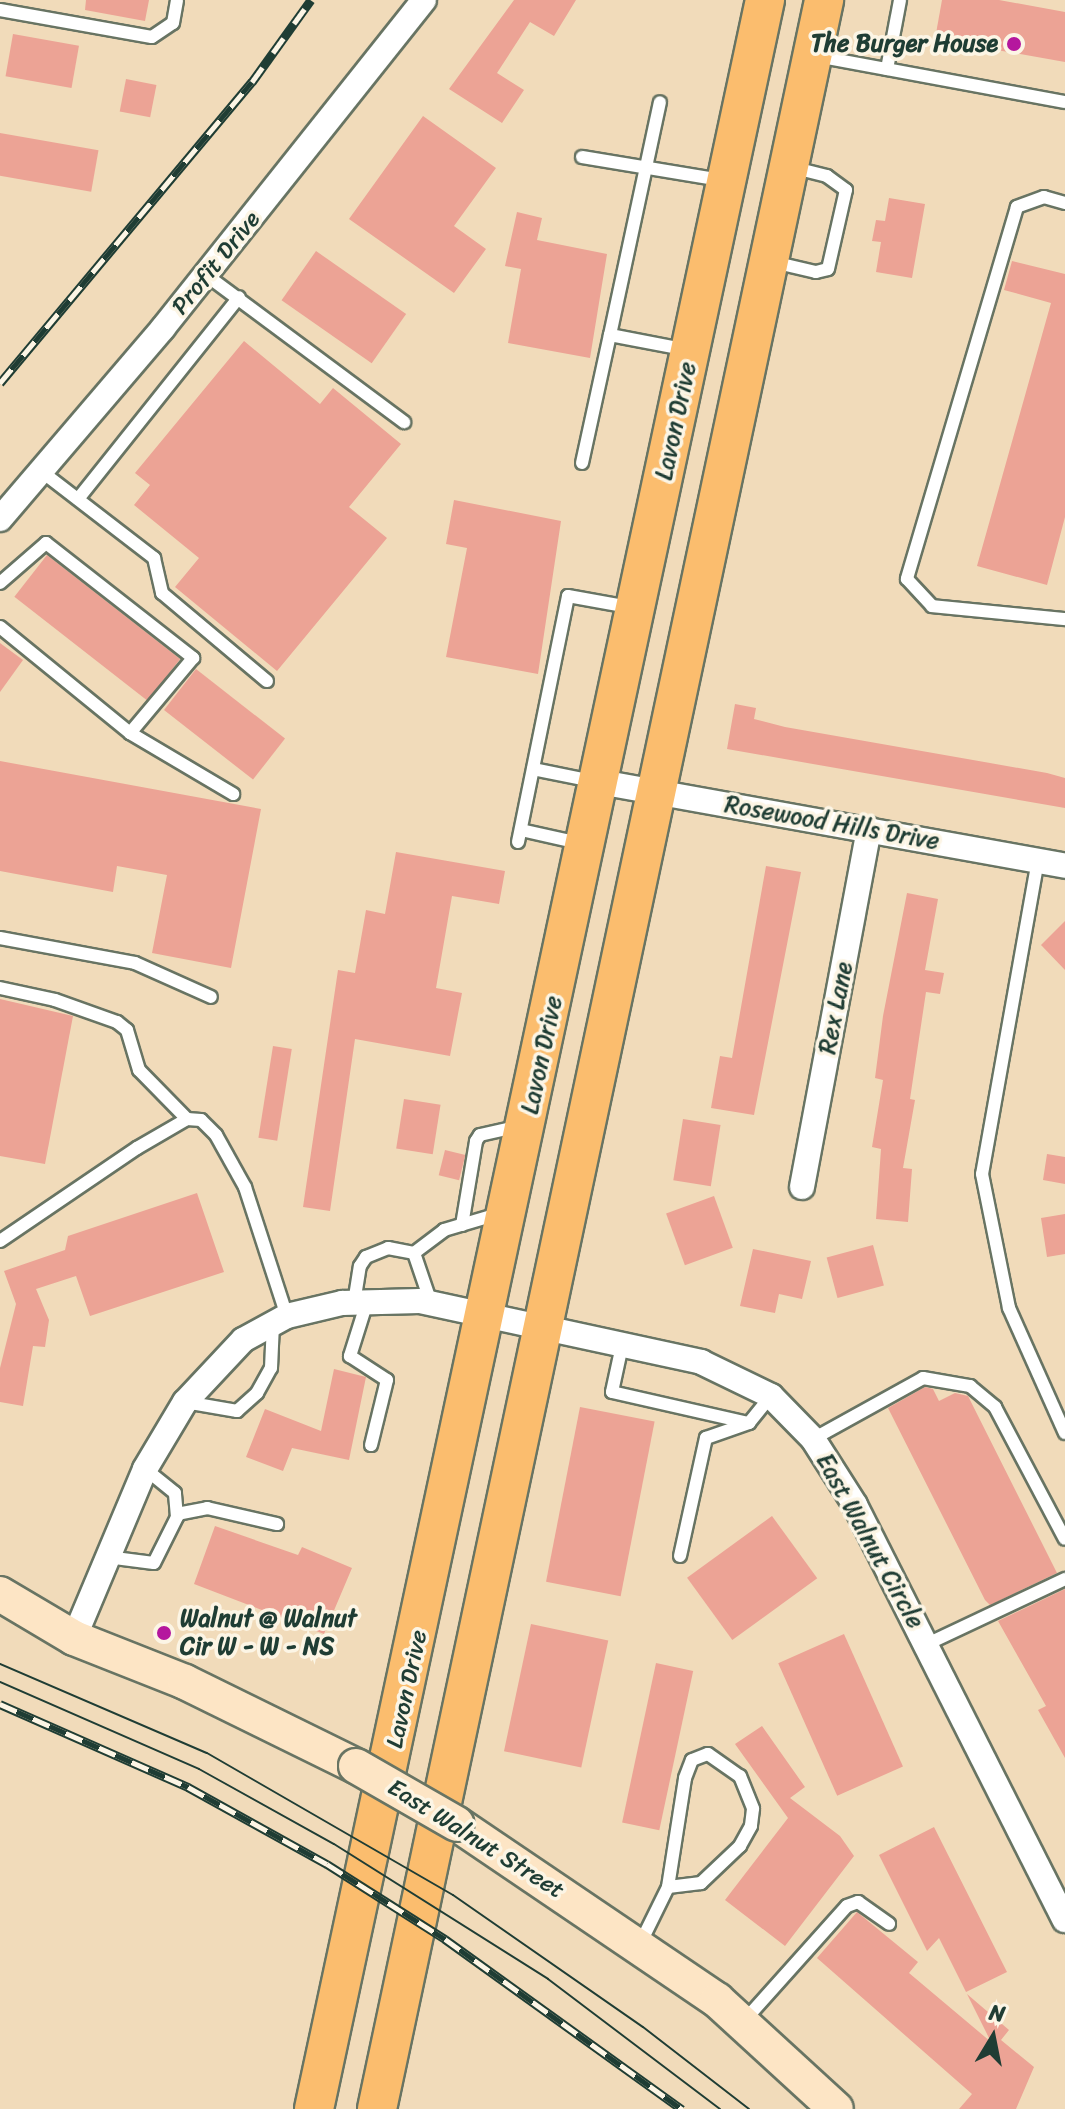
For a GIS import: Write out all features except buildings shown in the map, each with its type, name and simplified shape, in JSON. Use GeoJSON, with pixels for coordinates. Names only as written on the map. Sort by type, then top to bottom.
{"type":"FeatureCollection","features":[{"type":"Feature","properties":{"kind":"main road","name":"Lavon Drive"},"geometry":{"type":"LineString","coordinates":[[314,2109],[487,1314],[765,0]]}},
{"type":"Feature","properties":{"kind":"main road"},"geometry":{"type":"LineString","coordinates":[[377,2109],[824,0]]}},
{"type":"Feature","properties":{"kind":"street","name":"Profit Drive"},"geometry":{"type":"LineString","coordinates":[[0,519],[206,275],[424,0]]}},
{"type":"Feature","properties":{"kind":"street","name":"Rosewood Hills Drive"},"geometry":{"type":"LineString","coordinates":[[600,782],[1065,866]]}},
{"type":"Feature","properties":{"kind":"street","name":"Rex Lane"},"geometry":{"type":"LineString","coordinates":[[802,1187],[869,829]]}},
{"type":"Feature","properties":{"kind":"street","name":"East Walnut Circle"},"geometry":{"type":"LineString","coordinates":[[74,1638],[105,1557],[145,1469],[185,1402],[243,1340],[280,1320],[360,1302],[431,1303],[623,1341],[701,1362],[771,1396],[813,1439],[855,1505],[1065,1920]]}},
{"type":"Feature","properties":{"kind":"street","name":"East Walnut Street"},"geometry":{"type":"LineString","coordinates":[[0,1594],[74,1638],[185,1682],[356,1766],[457,1824],[639,1946],[742,2023],[836,2109]]}},
{"type":"Feature","properties":{"kind":"street","name":"East Walnut Street"},"geometry":{"type":"LineString","coordinates":[[0,1624],[74,1638]]}},
{"type":"Feature","properties":{"kind":"lane"},"geometry":{"type":"LineString","coordinates":[[0,10],[18,6],[152,37],[173,23],[177,0]]}},
{"type":"Feature","properties":{"kind":"lane"},"geometry":{"type":"LineString","coordinates":[[887,69],[900,0]]}},
{"type":"Feature","properties":{"kind":"lane"},"geometry":{"type":"LineString","coordinates":[[813,56],[1065,102]]}},
{"type":"Feature","properties":{"kind":"lane"},"geometry":{"type":"LineString","coordinates":[[582,463],[660,102]]}},
{"type":"Feature","properties":{"kind":"lane"},"geometry":{"type":"LineString","coordinates":[[582,157],[727,181]]}},
{"type":"Feature","properties":{"kind":"lane"},"geometry":{"type":"LineString","coordinates":[[770,261],[816,272],[828,269],[846,190],[827,176],[790,166]]}},
{"type":"Feature","properties":{"kind":"lane"},"geometry":{"type":"LineString","coordinates":[[1065,203],[1044,197],[1017,207],[907,579],[932,606],[1065,618]]}},
{"type":"Feature","properties":{"kind":"lane"},"geometry":{"type":"LineString","coordinates":[[206,275],[404,422]]}},
{"type":"Feature","properties":{"kind":"lane"},"geometry":{"type":"LineString","coordinates":[[78,499],[239,297]]}},
{"type":"Feature","properties":{"kind":"lane"},"geometry":{"type":"LineString","coordinates":[[610,335],[691,350]]}},
{"type":"Feature","properties":{"kind":"lane"},"geometry":{"type":"LineString","coordinates":[[41,471],[154,558],[162,593],[267,681]]}},
{"type":"Feature","properties":{"kind":"lane"},"geometry":{"type":"LineString","coordinates":[[0,583],[46,543],[193,658],[130,733]]}},
{"type":"Feature","properties":{"kind":"lane"},"geometry":{"type":"LineString","coordinates":[[586,845],[520,836],[568,596],[636,609]]}},
{"type":"Feature","properties":{"kind":"lane"},"geometry":{"type":"LineString","coordinates":[[0,627],[130,733],[233,794]]}},
{"type":"Feature","properties":{"kind":"lane"},"geometry":{"type":"LineString","coordinates":[[533,769],[600,782]]}},
{"type":"Feature","properties":{"kind":"lane"},"geometry":{"type":"LineString","coordinates":[[1038,860],[982,1174],[1009,1308],[1065,1433]]}},
{"type":"Feature","properties":{"kind":"lane"},"geometry":{"type":"LineString","coordinates":[[0,938],[135,963],[211,997]]}},
{"type":"Feature","properties":{"kind":"lane"},"geometry":{"type":"LineString","coordinates":[[0,988],[55,1000],[117,1022],[127,1030],[139,1070],[187,1119]]}},
{"type":"Feature","properties":{"kind":"lane"},"geometry":{"type":"LineString","coordinates":[[0,1241],[187,1119],[201,1120],[216,1135],[245,1187],[280,1320],[271,1368],[257,1393],[237,1411],[185,1402]]}},
{"type":"Feature","properties":{"kind":"lane"},"geometry":{"type":"LineString","coordinates":[[462,1225],[476,1141],[480,1135],[527,1124]]}},
{"type":"Feature","properties":{"kind":"lane"},"geometry":{"type":"LineString","coordinates":[[371,1445],[387,1380],[350,1356],[366,1257],[388,1248],[414,1253],[444,1230],[509,1211]]}},
{"type":"Feature","properties":{"kind":"lane"},"geometry":{"type":"LineString","coordinates":[[414,1253],[431,1303]]}},
{"type":"Feature","properties":{"kind":"lane"},"geometry":{"type":"LineString","coordinates":[[623,1341],[612,1392],[749,1423]]}},
{"type":"Feature","properties":{"kind":"lane"},"geometry":{"type":"LineString","coordinates":[[813,1439],[923,1378],[970,1386],[995,1407],[1065,1539]]}},
{"type":"Feature","properties":{"kind":"lane"},"geometry":{"type":"LineString","coordinates":[[680,1556],[706,1438],[749,1423],[771,1396]]}},
{"type":"Feature","properties":{"kind":"lane"},"geometry":{"type":"LineString","coordinates":[[105,1557],[154,1563],[177,1514],[175,1493],[145,1469]]}},
{"type":"Feature","properties":{"kind":"lane"},"geometry":{"type":"LineString","coordinates":[[177,1514],[207,1508],[277,1524]]}},
{"type":"Feature","properties":{"kind":"lane"},"geometry":{"type":"LineString","coordinates":[[927,1644],[1065,1579]]}},
{"type":"Feature","properties":{"kind":"lane"},"geometry":{"type":"LineString","coordinates":[[639,1946],[668,1887],[685,1778],[692,1760],[708,1754],[740,1776],[753,1809],[751,1826],[740,1846],[701,1883],[668,1887]]}},
{"type":"Feature","properties":{"kind":"lane"},"geometry":{"type":"LineString","coordinates":[[742,2023],[847,1906],[858,1902],[889,1924]]}},
{"type":"Feature","properties":{"kind":"tram line"},"geometry":{"type":"LineString","coordinates":[[0,1664],[207,1753],[453,1895],[643,2027],[749,2109]]}},
{"type":"Feature","properties":{"kind":"tram line"},"geometry":{"type":"LineString","coordinates":[[0,1682],[199,1769],[334,1844],[548,1979],[720,2109]]}},
{"type":"Feature","properties":{"kind":"railway"},"geometry":{"type":"LineString","coordinates":[[0,383],[252,82],[311,0]]}},
{"type":"Feature","properties":{"kind":"railway"},"geometry":{"type":"LineString","coordinates":[[0,1704],[188,1787],[327,1864],[445,1939],[682,2109]]}},
{"type":"Feature","properties":{"kind":"place","name":"The Burger House"},"geometry":{"type":"Point","coordinates":[1014,44]}},
{"type":"Feature","properties":{"kind":"place","name":"Walnut @ Walnut Cir W - W - NS"},"geometry":{"type":"Point","coordinates":[164,1633]}}]}
